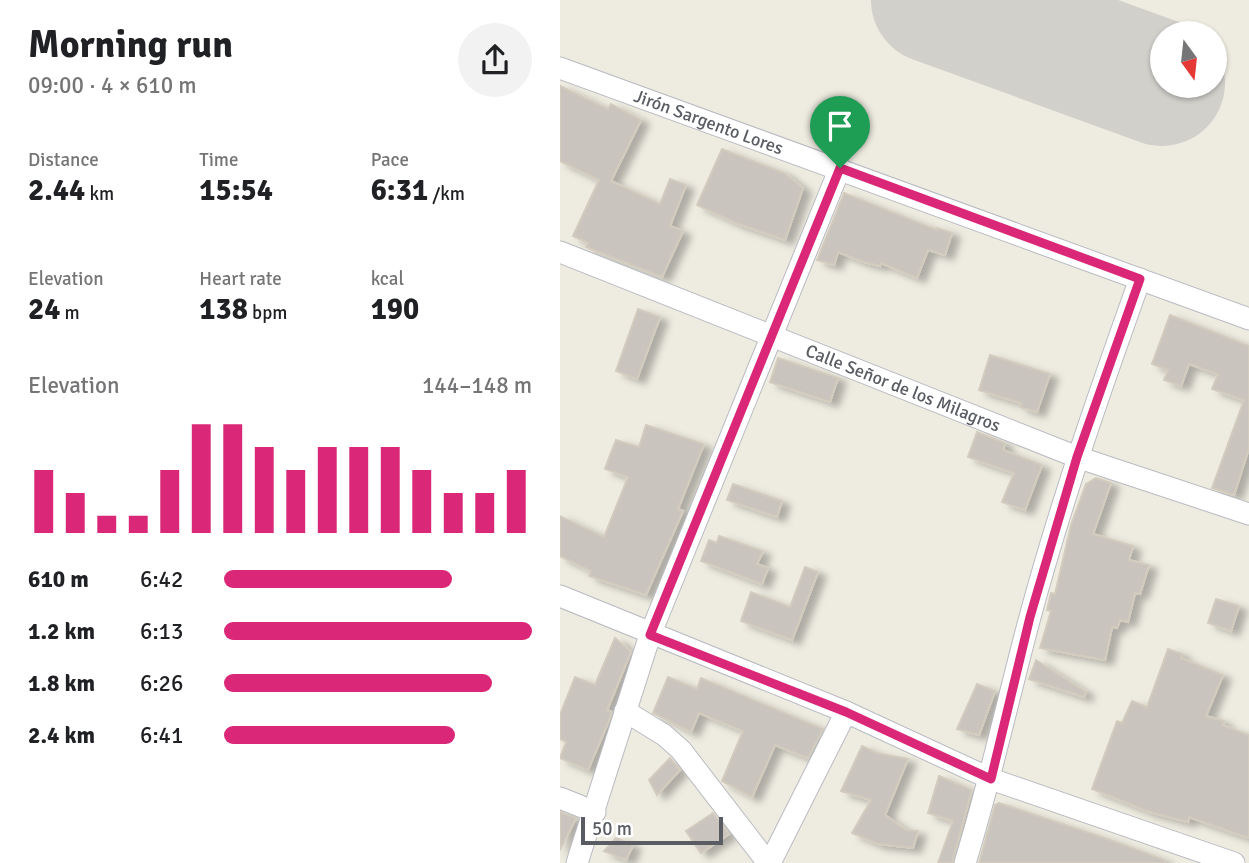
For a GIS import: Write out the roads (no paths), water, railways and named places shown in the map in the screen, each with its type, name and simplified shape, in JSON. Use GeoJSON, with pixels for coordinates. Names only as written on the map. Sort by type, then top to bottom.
{"type":"FeatureCollection","features":[{"type":"Feature","properties":{"kind":"street","name":"Jirón Sargento Lores"},"geometry":{"type":"LineString","coordinates":[[560,68],[1249,319]]}},
{"type":"Feature","properties":{"kind":"street"},"geometry":{"type":"LineString","coordinates":[[578,863],[650,635],[840,168]]}},
{"type":"Feature","properties":{"kind":"street","name":"Calle Señor de los Milagros"},"geometry":{"type":"LineString","coordinates":[[560,252],[1077,457],[1249,514]]}},
{"type":"Feature","properties":{"kind":"street"},"geometry":{"type":"LineString","coordinates":[[965,863],[991,779],[1030,617],[1077,457],[1140,279]]}},
{"type":"Feature","properties":{"kind":"street"},"geometry":{"type":"LineString","coordinates":[[560,596],[650,635],[846,712],[991,779],[1234,863]]}},
{"type":"Feature","properties":{"kind":"street"},"geometry":{"type":"LineString","coordinates":[[625,711],[664,735],[681,750],[769,863],[846,712]]}},
{"type":"Feature","properties":{"kind":"street"},"geometry":{"type":"LineString","coordinates":[[560,798],[594,812]]}}]}
